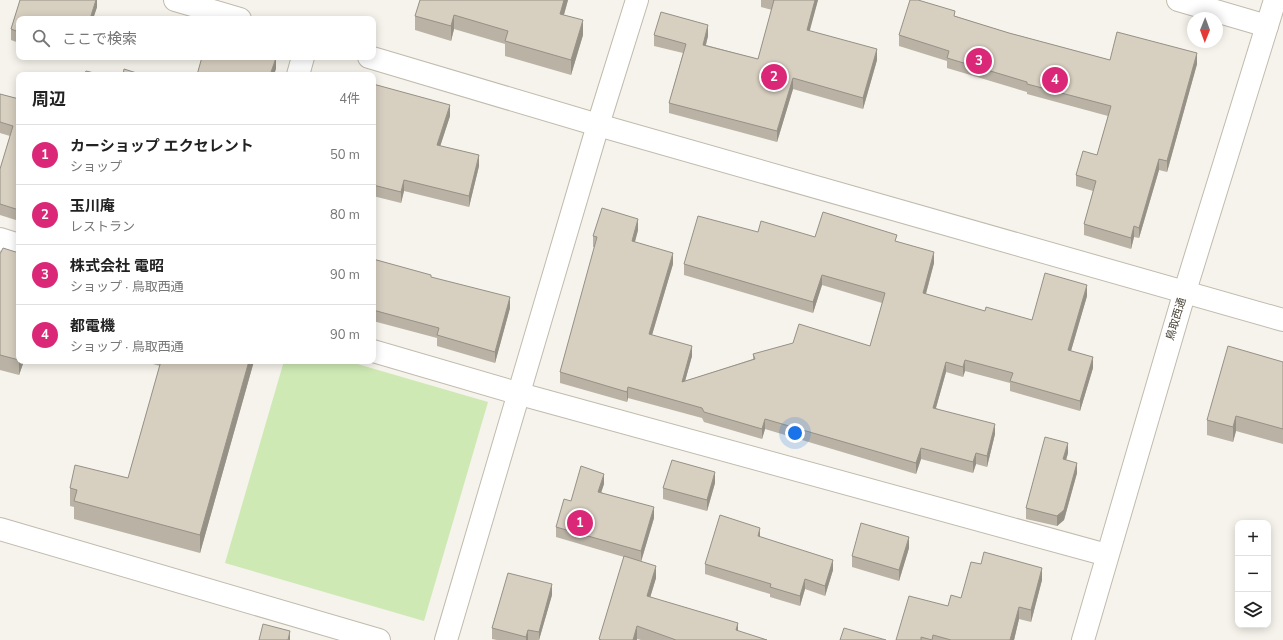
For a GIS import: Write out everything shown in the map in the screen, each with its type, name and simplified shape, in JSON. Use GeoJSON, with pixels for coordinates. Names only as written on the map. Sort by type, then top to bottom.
{"type":"FeatureCollection","features":[{"type":"Feature","properties":{"kind":"street"},"geometry":{"type":"LineString","coordinates":[[175,0],[230,16]]}},
{"type":"Feature","properties":{"kind":"street"},"geometry":{"type":"LineString","coordinates":[[446,640],[636,0]]}},
{"type":"Feature","properties":{"kind":"street"},"geometry":{"type":"LineString","coordinates":[[1178,0],[1268,26]]}},
{"type":"Feature","properties":{"kind":"street","name":"鳥取西通"},"geometry":{"type":"LineString","coordinates":[[1082,640],[1185,291],[1275,0]]}},
{"type":"Feature","properties":{"kind":"street"},"geometry":{"type":"LineString","coordinates":[[376,59],[598,125],[1283,320]]}},
{"type":"Feature","properties":{"kind":"street"},"geometry":{"type":"LineString","coordinates":[[299,72],[302,60]]}},
{"type":"Feature","properties":{"kind":"street"},"geometry":{"type":"LineString","coordinates":[[0,239],[16,244]]}},
{"type":"Feature","properties":{"kind":"street"},"geometry":{"type":"LineString","coordinates":[[376,352],[520,394],[1106,555]]}},
{"type":"Feature","properties":{"kind":"street"},"geometry":{"type":"LineString","coordinates":[[0,529],[379,640]]}},
{"type":"Feature","properties":{"kind":"green space"},"geometry":{"type":"Polygon","coordinates":[[[283,364],[357,364],[488,402],[424,621],[225,563],[283,364]]]}},
{"type":"Feature","properties":{"kind":"building"},"geometry":{"type":"Polygon","coordinates":[[[20,0],[96,0],[91,16],[16,16],[16,31],[11,29],[20,0]]]}},
{"type":"Feature","properties":{"kind":"building"},"geometry":{"type":"Polygon","coordinates":[[[420,0],[564,0],[560,14],[583,20],[571,60],[505,41],[508,31],[454,15],[451,26],[415,16],[420,0]]]}},
{"type":"Feature","properties":{"kind":"building"},"geometry":{"type":"Polygon","coordinates":[[[774,0],[815,0],[807,30],[877,49],[863,98],[793,78],[777,131],[669,103],[686,44],[654,35],[661,12],[708,25],[703,45],[758,59],[774,0]]]}},
{"type":"Feature","properties":{"kind":"building"},"geometry":{"type":"Polygon","coordinates":[[[910,0],[918,0],[955,11],[954,16],[1009,33],[1110,60],[1117,32],[1197,53],[1167,161],[1159,159],[1139,228],[1134,226],[1131,238],[1084,224],[1096,181],[1076,175],[1083,151],[1097,155],[1111,106],[1027,84],[1027,82],[947,58],[949,51],[899,35],[910,0]]]}},
{"type":"Feature","properties":{"kind":"building"},"geometry":{"type":"Polygon","coordinates":[[[201,60],[275,60],[271,72],[198,72],[201,60]]]}},
{"type":"Feature","properties":{"kind":"building"},"geometry":{"type":"Polygon","coordinates":[[[124,69],[134,72],[124,72],[124,69]]]}},
{"type":"Feature","properties":{"kind":"building"},"geometry":{"type":"Polygon","coordinates":[[[376,85],[450,105],[437,145],[479,155],[469,196],[404,180],[401,192],[376,186],[376,85]]]}},
{"type":"Feature","properties":{"kind":"building"},"geometry":{"type":"Polygon","coordinates":[[[0,94],[16,98],[16,209],[0,204],[0,169],[13,126],[0,122],[0,94]]]}},
{"type":"Feature","properties":{"kind":"building"},"geometry":{"type":"Polygon","coordinates":[[[602,208],[638,219],[632,241],[673,253],[649,334],[692,346],[682,382],[755,359],[753,354],[793,343],[799,324],[870,346],[885,293],[822,275],[813,302],[684,264],[698,216],[758,232],[761,221],[815,237],[823,212],[897,235],[895,241],[934,252],[923,293],[985,311],[986,307],[1032,320],[1045,273],[1087,285],[1068,350],[1093,357],[1080,401],[1010,381],[1013,373],[965,360],[963,367],[946,362],[933,408],[995,424],[987,456],[976,453],[973,462],[921,448],[916,463],[765,419],[762,429],[704,412],[702,408],[628,387],[627,392],[560,372],[597,237],[593,236],[602,208]]]}},
{"type":"Feature","properties":{"kind":"building"},"geometry":{"type":"Polygon","coordinates":[[[3,248],[16,252],[16,359],[0,355],[0,254],[3,248]]]}},
{"type":"Feature","properties":{"kind":"building"},"geometry":{"type":"Polygon","coordinates":[[[376,260],[431,275],[431,277],[510,297],[495,352],[437,335],[439,328],[376,311],[376,260]]]}},
{"type":"Feature","properties":{"kind":"building"},"geometry":{"type":"Polygon","coordinates":[[[1228,346],[1283,362],[1283,429],[1236,416],[1233,427],[1207,420],[1228,346]]]}},
{"type":"Feature","properties":{"kind":"building"},"geometry":{"type":"Polygon","coordinates":[[[160,364],[248,364],[200,535],[74,501],[77,490],[70,488],[75,465],[128,478],[160,364]]]}},
{"type":"Feature","properties":{"kind":"building"},"geometry":{"type":"Polygon","coordinates":[[[1045,437],[1068,443],[1063,459],[1077,463],[1064,510],[1057,516],[1026,508],[1045,437]]]}},
{"type":"Feature","properties":{"kind":"building"},"geometry":{"type":"Polygon","coordinates":[[[672,460],[715,472],[707,500],[663,488],[672,460]]]}},
{"type":"Feature","properties":{"kind":"building"},"geometry":{"type":"Polygon","coordinates":[[[581,466],[604,474],[598,492],[654,507],[641,551],[556,527],[564,499],[571,501],[581,466]]]}},
{"type":"Feature","properties":{"kind":"building"},"geometry":{"type":"Polygon","coordinates":[[[720,515],[760,528],[758,536],[833,560],[825,586],[805,579],[800,596],[770,587],[771,584],[705,564],[720,515]]]}},
{"type":"Feature","properties":{"kind":"building"},"geometry":{"type":"Polygon","coordinates":[[[861,523],[909,537],[899,570],[852,556],[861,523]]]}},
{"type":"Feature","properties":{"kind":"building"},"geometry":{"type":"Polygon","coordinates":[[[984,552],[1042,568],[1031,610],[1019,607],[1010,640],[951,640],[933,635],[932,640],[921,637],[921,640],[896,640],[909,596],[948,606],[951,595],[961,598],[971,562],[981,564],[984,552]]]}},
{"type":"Feature","properties":{"kind":"building"},"geometry":{"type":"Polygon","coordinates":[[[624,556],[656,566],[647,596],[738,623],[736,630],[767,640],[676,640],[637,626],[633,640],[599,639],[624,556]]]}},
{"type":"Feature","properties":{"kind":"building"},"geometry":{"type":"Polygon","coordinates":[[[508,573],[552,584],[539,632],[528,630],[526,637],[492,628],[508,573]]]}},
{"type":"Feature","properties":{"kind":"building"},"geometry":{"type":"Polygon","coordinates":[[[263,624],[290,631],[288,640],[259,640],[263,624]]]}},
{"type":"Feature","properties":{"kind":"building"},"geometry":{"type":"Polygon","coordinates":[[[844,628],[886,640],[840,640],[844,628]]]}},
{"type":"Feature","properties":{"kind":"place","name":"株式会社 電昭"},"geometry":{"type":"Point","coordinates":[979,61]}},
{"type":"Feature","properties":{"kind":"place","name":"玉川庵"},"geometry":{"type":"Point","coordinates":[774,77]}},
{"type":"Feature","properties":{"kind":"place","name":"都電機"},"geometry":{"type":"Point","coordinates":[1055,80]}},
{"type":"Feature","properties":{"kind":"place","name":"カーショップ エクセレント"},"geometry":{"type":"Point","coordinates":[580,523]}}]}
